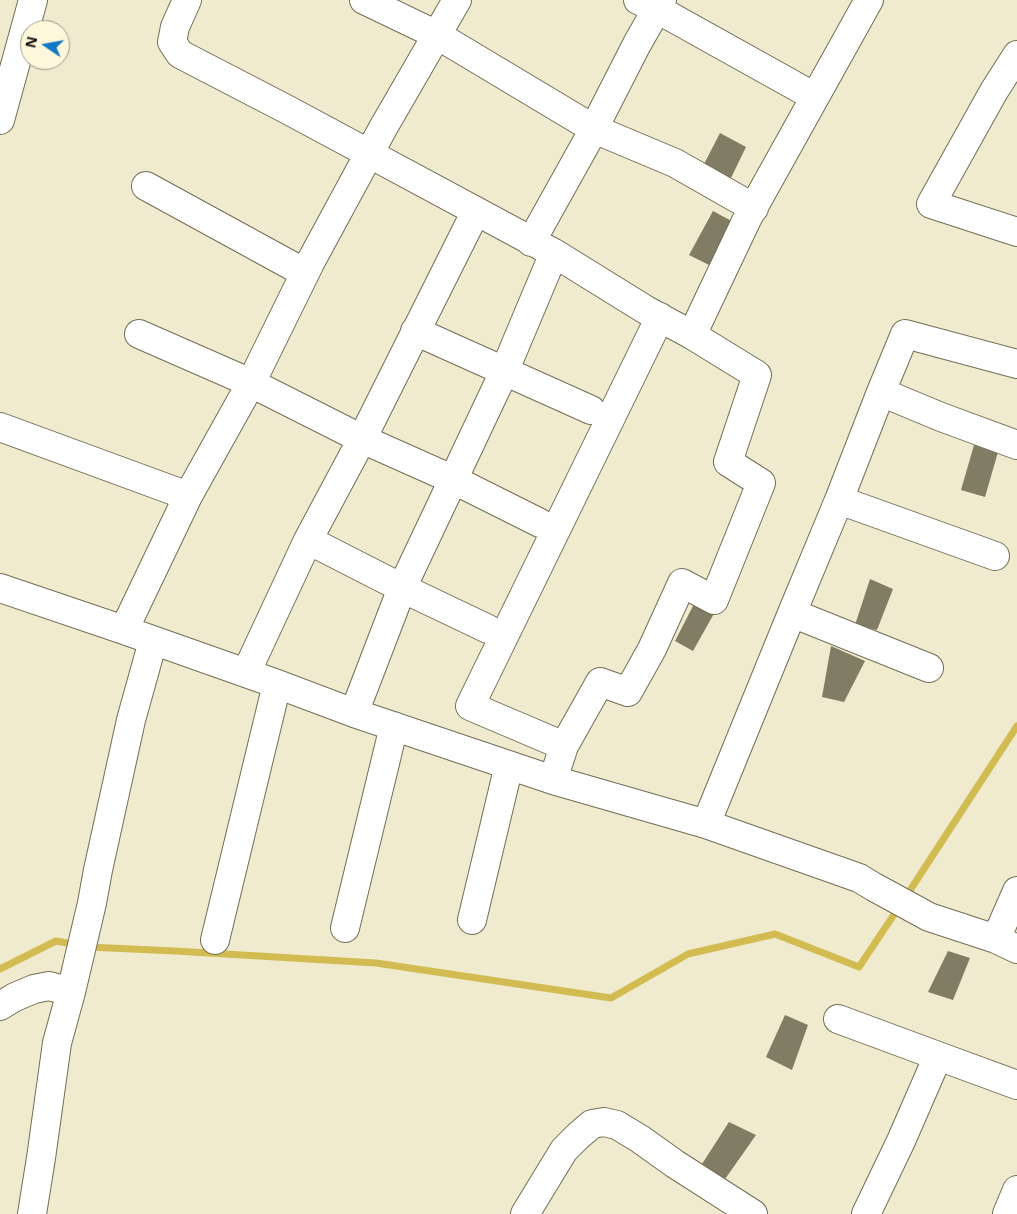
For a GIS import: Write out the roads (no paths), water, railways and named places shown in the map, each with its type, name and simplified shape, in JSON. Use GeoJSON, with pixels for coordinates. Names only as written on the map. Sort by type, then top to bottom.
{"type":"FeatureCollection","features":[{"type":"Feature","properties":{"kind":"street"},"geometry":{"type":"LineString","coordinates":[[0,120],[33,0]]}},
{"type":"Feature","properties":{"kind":"street"},"geometry":{"type":"LineString","coordinates":[[188,0],[175,27],[172,42],[180,54],[476,211],[646,310],[692,334],[758,375],[728,462],[761,484],[714,600],[682,583],[652,649],[628,692],[600,682],[564,746],[553,780]]}},
{"type":"Feature","properties":{"kind":"street"},"geometry":{"type":"LineString","coordinates":[[364,0],[437,35],[594,128],[675,164],[754,208]]}},
{"type":"Feature","properties":{"kind":"street"},"geometry":{"type":"LineString","coordinates":[[124,630],[188,496],[251,383],[305,273],[369,153],[457,0]]}},
{"type":"Feature","properties":{"kind":"street"},"geometry":{"type":"LineString","coordinates":[[692,334],[747,219],[869,0]]}},
{"type":"Feature","properties":{"kind":"street"},"geometry":{"type":"LineString","coordinates":[[354,713],[402,588],[504,372],[542,248],[594,128],[638,44],[652,3],[815,97]]}},
{"type":"Feature","properties":{"kind":"street"},"geometry":{"type":"LineString","coordinates":[[1014,68],[994,91],[930,204],[1017,232]]}},
{"type":"Feature","properties":{"kind":"street"},"geometry":{"type":"LineString","coordinates":[[146,186],[305,273]]}},
{"type":"Feature","properties":{"kind":"street"},"geometry":{"type":"LineString","coordinates":[[246,673],[308,540],[362,439],[476,211]]}},
{"type":"Feature","properties":{"kind":"street"},"geometry":{"type":"LineString","coordinates":[[564,746],[470,706],[660,317]]}},
{"type":"Feature","properties":{"kind":"street"},"geometry":{"type":"LineString","coordinates":[[415,331],[591,410]]}},
{"type":"Feature","properties":{"kind":"street"},"geometry":{"type":"LineString","coordinates":[[139,334],[251,383],[362,439],[454,480],[540,522]]}},
{"type":"Feature","properties":{"kind":"street"},"geometry":{"type":"LineString","coordinates":[[706,824],[905,334],[1017,364]]}},
{"type":"Feature","properties":{"kind":"street"},"geometry":{"type":"LineString","coordinates":[[881,392],[1017,446]]}},
{"type":"Feature","properties":{"kind":"street"},"geometry":{"type":"LineString","coordinates":[[0,427],[188,496]]}},
{"type":"Feature","properties":{"kind":"street"},"geometry":{"type":"LineString","coordinates":[[839,500],[995,556]]}},
{"type":"Feature","properties":{"kind":"street"},"geometry":{"type":"LineString","coordinates":[[308,540],[488,629]]}},
{"type":"Feature","properties":{"kind":"street"},"geometry":{"type":"LineString","coordinates":[[0,588],[246,673],[354,713],[553,780],[706,824],[860,878],[929,917],[1006,944],[1017,891]]}},
{"type":"Feature","properties":{"kind":"street"},"geometry":{"type":"LineString","coordinates":[[792,613],[929,668]]}},
{"type":"Feature","properties":{"kind":"street"},"geometry":{"type":"LineString","coordinates":[[32,1214],[57,1042],[92,903],[131,720],[153,641]]}},
{"type":"Feature","properties":{"kind":"street"},"geometry":{"type":"LineString","coordinates":[[215,940],[277,684]]}},
{"type":"Feature","properties":{"kind":"street"},"geometry":{"type":"LineString","coordinates":[[345,928],[394,726]]}},
{"type":"Feature","properties":{"kind":"street"},"geometry":{"type":"LineString","coordinates":[[472,920],[509,765]]}},
{"type":"Feature","properties":{"kind":"street"},"geometry":{"type":"LineString","coordinates":[[0,1006],[27,992],[49,986],[71,992]]}},
{"type":"Feature","properties":{"kind":"street"},"geometry":{"type":"LineString","coordinates":[[838,1019],[1017,1085]]}},
{"type":"Feature","properties":{"kind":"street"},"geometry":{"type":"LineString","coordinates":[[866,1214],[938,1056]]}},
{"type":"Feature","properties":{"kind":"street"},"geometry":{"type":"LineString","coordinates":[[525,1214],[564,1150],[592,1124],[604,1122],[618,1125],[753,1214]]}},
{"type":"Feature","properties":{"kind":"street"},"geometry":{"type":"LineString","coordinates":[[1007,1214],[1017,1190]]}},
{"type":"Feature","properties":{"kind":"waterway"},"geometry":{"type":"LineString","coordinates":[[905,898],[1017,726]]}},
{"type":"Feature","properties":{"kind":"waterway"},"geometry":{"type":"LineString","coordinates":[[88,947],[376,963],[611,998],[688,954],[775,934],[859,967],[899,907]]}},
{"type":"Feature","properties":{"kind":"waterway"},"geometry":{"type":"LineString","coordinates":[[0,969],[56,941],[78,945]]}}]}
